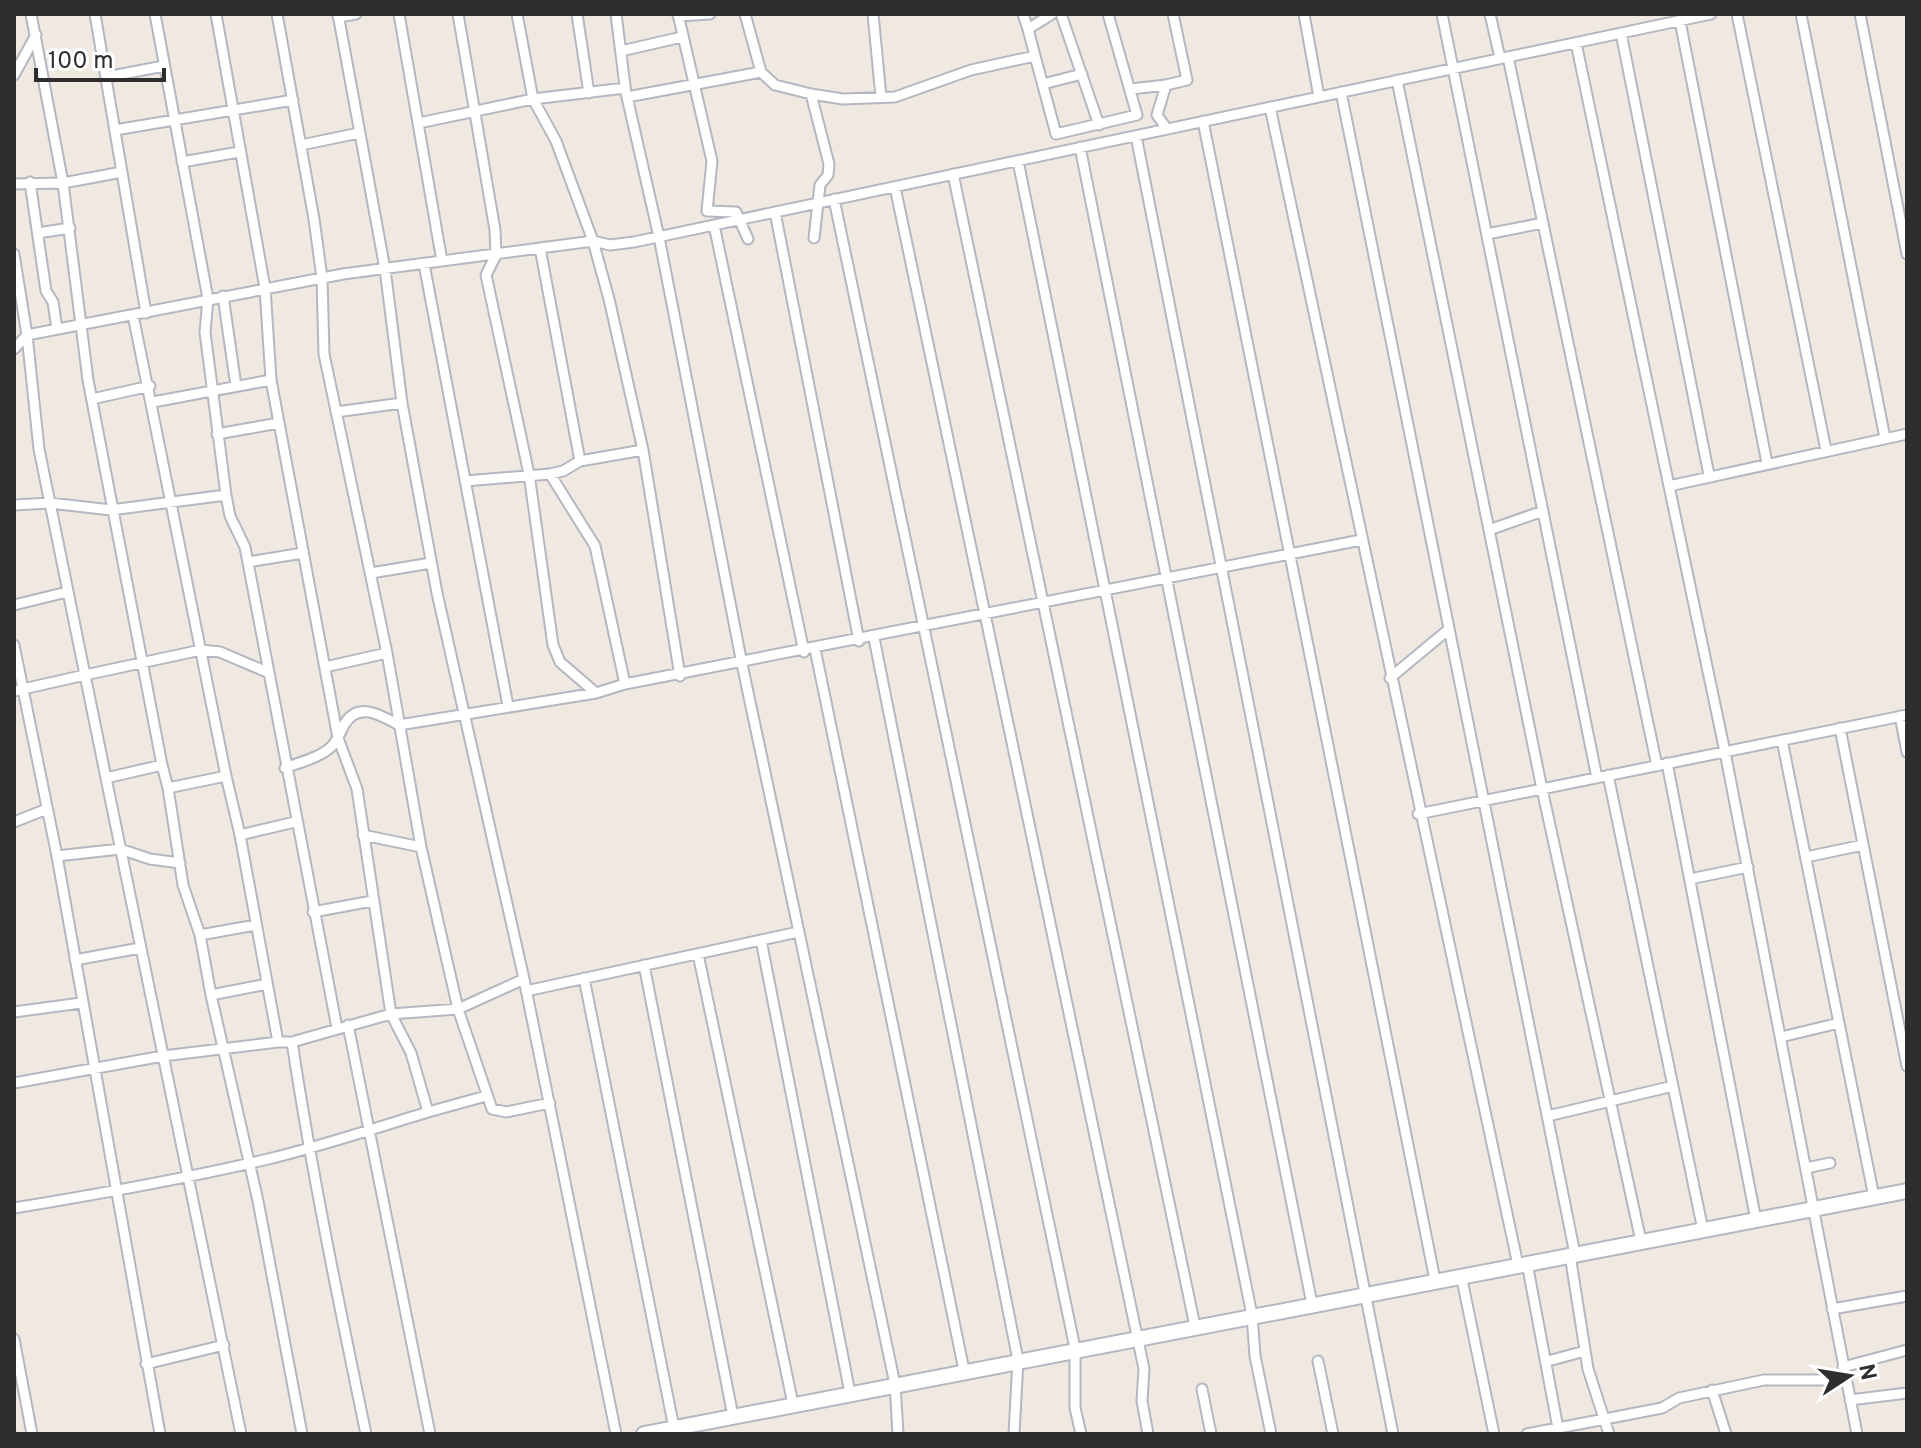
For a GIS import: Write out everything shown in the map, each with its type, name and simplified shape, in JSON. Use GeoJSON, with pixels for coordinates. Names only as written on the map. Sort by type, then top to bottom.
{"type":"FeatureCollection","features":[{"type":"Feature","properties":{"kind":"street"},"geometry":{"type":"LineString","coordinates":[[31,14],[63,183],[92,399],[111,510],[144,659],[186,897],[200,935],[222,1048],[250,1163],[302,1434]]}},
{"type":"Feature","properties":{"kind":"street"},"geometry":{"type":"LineString","coordinates":[[95,14],[146,313]]}},
{"type":"Feature","properties":{"kind":"street"},"geometry":{"type":"LineString","coordinates":[[155,14],[208,299],[205,332],[226,495],[248,562],[313,912],[369,1129],[430,1434]]}},
{"type":"Feature","properties":{"kind":"street"},"geometry":{"type":"LineString","coordinates":[[216,14],[231,112],[265,288],[271,380],[338,738],[355,778],[391,1014],[411,1053],[428,1112]]}},
{"type":"Feature","properties":{"kind":"street"},"geometry":{"type":"LineString","coordinates":[[277,14],[322,278],[321,323],[336,412],[387,653],[421,847],[458,1009],[486,1096],[497,1111],[550,1103]]}},
{"type":"Feature","properties":{"kind":"street"},"geometry":{"type":"LineString","coordinates":[[356,14],[338,16],[385,269],[402,403],[431,563],[524,979],[616,1434]]}},
{"type":"Feature","properties":{"kind":"street"},"geometry":{"type":"LineString","coordinates":[[399,14],[442,261]]}},
{"type":"Feature","properties":{"kind":"street"},"geometry":{"type":"LineString","coordinates":[[458,14],[472,110],[491,204],[496,255],[486,275],[529,474],[555,654],[596,693]]}},
{"type":"Feature","properties":{"kind":"street"},"geometry":{"type":"LineString","coordinates":[[517,14],[533,99],[556,141],[593,241],[643,450],[680,676]]}},
{"type":"Feature","properties":{"kind":"street"},"geometry":{"type":"LineString","coordinates":[[577,14],[589,93]]}},
{"type":"Feature","properties":{"kind":"street"},"geometry":{"type":"LineString","coordinates":[[616,14],[626,92],[659,237],[742,664],[895,1384],[898,1434]]}},
{"type":"Feature","properties":{"kind":"street"},"geometry":{"type":"LineString","coordinates":[[710,14],[678,15],[691,84],[712,161],[707,211],[736,212],[748,239]]}},
{"type":"Feature","properties":{"kind":"street"},"geometry":{"type":"LineString","coordinates":[[745,14],[761,72],[775,85],[843,99],[907,94],[971,70],[1035,56]]}},
{"type":"Feature","properties":{"kind":"street"},"geometry":{"type":"LineString","coordinates":[[873,14],[881,97]]}},
{"type":"Feature","properties":{"kind":"street"},"geometry":{"type":"LineString","coordinates":[[1023,14],[1056,134],[1137,115],[1108,14]]}},
{"type":"Feature","properties":{"kind":"street"},"geometry":{"type":"LineString","coordinates":[[1028,29],[1052,14]]}},
{"type":"Feature","properties":{"kind":"street"},"geometry":{"type":"LineString","coordinates":[[1061,14],[1099,125]]}},
{"type":"Feature","properties":{"kind":"street"},"geometry":{"type":"LineString","coordinates":[[1131,89],[1187,80],[1173,14]]}},
{"type":"Feature","properties":{"kind":"street"},"geometry":{"type":"LineString","coordinates":[[1304,14],[1319,97]]}},
{"type":"Feature","properties":{"kind":"street"},"geometry":{"type":"LineString","coordinates":[[1442,14],[1543,511],[1703,1230]]}},
{"type":"Feature","properties":{"kind":"street"},"geometry":{"type":"LineString","coordinates":[[1490,14],[1504,58],[1543,223],[1690,879],[1756,1220]]}},
{"type":"Feature","properties":{"kind":"street"},"geometry":{"type":"LineString","coordinates":[[14,349],[27,335],[322,278],[593,241],[619,244],[659,237],[1711,14]]}},
{"type":"Feature","properties":{"kind":"street"},"geometry":{"type":"LineString","coordinates":[[1737,14],[1826,450]]}},
{"type":"Feature","properties":{"kind":"street"},"geometry":{"type":"LineString","coordinates":[[1801,14],[1885,438]]}},
{"type":"Feature","properties":{"kind":"street"},"geometry":{"type":"LineString","coordinates":[[1860,14],[1907,254]]}},
{"type":"Feature","properties":{"kind":"street"},"geometry":{"type":"LineString","coordinates":[[1680,21],[1767,463]]}},
{"type":"Feature","properties":{"kind":"street"},"geometry":{"type":"LineString","coordinates":[[1621,33],[1709,475]]}},
{"type":"Feature","properties":{"kind":"street"},"geometry":{"type":"LineString","coordinates":[[14,75],[36,35]]}},
{"type":"Feature","properties":{"kind":"street"},"geometry":{"type":"LineString","coordinates":[[621,51],[682,37]]}},
{"type":"Feature","properties":{"kind":"street"},"geometry":{"type":"LineString","coordinates":[[1576,43],[1725,752],[1857,1434]]}},
{"type":"Feature","properties":{"kind":"street"},"geometry":{"type":"LineString","coordinates":[[106,77],[164,66]]}},
{"type":"Feature","properties":{"kind":"street"},"geometry":{"type":"LineString","coordinates":[[419,123],[533,99],[626,92],[761,72]]}},
{"type":"Feature","properties":{"kind":"street"},"geometry":{"type":"LineString","coordinates":[[1043,84],[1082,74]]}},
{"type":"Feature","properties":{"kind":"street"},"geometry":{"type":"LineString","coordinates":[[1397,80],[1542,789],[1641,1241]]}},
{"type":"Feature","properties":{"kind":"street"},"geometry":{"type":"LineString","coordinates":[[1166,85],[1157,115],[1167,129]]}},
{"type":"Feature","properties":{"kind":"street"},"geometry":{"type":"LineString","coordinates":[[1341,92],[1548,1116],[1585,1351],[1609,1434]]}},
{"type":"Feature","properties":{"kind":"street"},"geometry":{"type":"LineString","coordinates":[[811,94],[829,164],[828,175],[820,185],[814,238]]}},
{"type":"Feature","properties":{"kind":"street"},"geometry":{"type":"LineString","coordinates":[[115,130],[293,100]]}},
{"type":"Feature","properties":{"kind":"street"},"geometry":{"type":"LineString","coordinates":[[1270,107],[1418,814],[1522,1264],[1548,1361],[1558,1428]]}},
{"type":"Feature","properties":{"kind":"street"},"geometry":{"type":"LineString","coordinates":[[1203,121],[1435,1280]]}},
{"type":"Feature","properties":{"kind":"street"},"geometry":{"type":"LineString","coordinates":[[301,145],[359,133]]}},
{"type":"Feature","properties":{"kind":"street"},"geometry":{"type":"LineString","coordinates":[[1136,136],[1393,1434]]}},
{"type":"Feature","properties":{"kind":"street"},"geometry":{"type":"LineString","coordinates":[[1080,147],[1312,1304]]}},
{"type":"Feature","properties":{"kind":"street"},"geometry":{"type":"LineString","coordinates":[[182,162],[239,152]]}},
{"type":"Feature","properties":{"kind":"street"},"geometry":{"type":"LineString","coordinates":[[1018,161],[1252,1315],[1255,1356],[1271,1434]]}},
{"type":"Feature","properties":{"kind":"street"},"geometry":{"type":"LineString","coordinates":[[14,184],[63,183],[122,172]]}},
{"type":"Feature","properties":{"kind":"street"},"geometry":{"type":"LineString","coordinates":[[953,174],[1195,1326]]}},
{"type":"Feature","properties":{"kind":"street"},"geometry":{"type":"LineString","coordinates":[[30,182],[46,291],[53,302],[57,329]]}},
{"type":"Feature","properties":{"kind":"street"},"geometry":{"type":"LineString","coordinates":[[895,187],[1144,1369],[1142,1401],[1148,1434]]}},
{"type":"Feature","properties":{"kind":"street"},"geometry":{"type":"LineString","coordinates":[[834,199],[1075,1348],[1075,1408],[1081,1434]]}},
{"type":"Feature","properties":{"kind":"street"},"geometry":{"type":"LineString","coordinates":[[775,212],[859,641]]}},
{"type":"Feature","properties":{"kind":"street"},"geometry":{"type":"LineString","coordinates":[[1487,234],[1543,223]]}},
{"type":"Feature","properties":{"kind":"street"},"geometry":{"type":"LineString","coordinates":[[714,225],[804,652]]}},
{"type":"Feature","properties":{"kind":"street"},"geometry":{"type":"LineString","coordinates":[[38,233],[70,228]]}},
{"type":"Feature","properties":{"kind":"street"},"geometry":{"type":"LineString","coordinates":[[540,248],[580,461]]}},
{"type":"Feature","properties":{"kind":"street"},"geometry":{"type":"LineString","coordinates":[[14,254],[27,335],[32,404],[67,592],[241,1434]]}},
{"type":"Feature","properties":{"kind":"street"},"geometry":{"type":"LineString","coordinates":[[424,264],[508,706]]}},
{"type":"Feature","properties":{"kind":"street"},"geometry":{"type":"LineString","coordinates":[[223,296],[236,386]]}},
{"type":"Feature","properties":{"kind":"street"},"geometry":{"type":"LineString","coordinates":[[133,315],[240,835],[278,1042]]}},
{"type":"Feature","properties":{"kind":"street"},"geometry":{"type":"LineString","coordinates":[[153,402],[271,380]]}},
{"type":"Feature","properties":{"kind":"street"},"geometry":{"type":"LineString","coordinates":[[92,399],[150,386]]}},
{"type":"Feature","properties":{"kind":"street"},"geometry":{"type":"LineString","coordinates":[[336,412],[402,403]]}},
{"type":"Feature","properties":{"kind":"street"},"geometry":{"type":"LineString","coordinates":[[217,434],[279,423]]}},
{"type":"Feature","properties":{"kind":"street"},"geometry":{"type":"LineString","coordinates":[[1669,486],[1907,434]]}},
{"type":"Feature","properties":{"kind":"street"},"geometry":{"type":"LineString","coordinates":[[465,481],[550,474],[563,471],[580,461],[643,450]]}},
{"type":"Feature","properties":{"kind":"street"},"geometry":{"type":"LineString","coordinates":[[550,474],[595,546],[625,684]]}},
{"type":"Feature","properties":{"kind":"street"},"geometry":{"type":"LineString","coordinates":[[14,505],[50,503],[111,510],[226,495]]}},
{"type":"Feature","properties":{"kind":"street"},"geometry":{"type":"LineString","coordinates":[[1489,530],[1543,511]]}},
{"type":"Feature","properties":{"kind":"street"},"geometry":{"type":"LineString","coordinates":[[285,768],[325,752],[338,738],[349,718],[360,712],[370,710],[399,725],[596,693],[625,684],[804,652],[1361,540]]}},
{"type":"Feature","properties":{"kind":"street"},"geometry":{"type":"LineString","coordinates":[[248,562],[303,553]]}},
{"type":"Feature","properties":{"kind":"street"},"geometry":{"type":"LineString","coordinates":[[371,573],[431,563]]}},
{"type":"Feature","properties":{"kind":"street"},"geometry":{"type":"LineString","coordinates":[[14,605],[67,592]]}},
{"type":"Feature","properties":{"kind":"street"},"geometry":{"type":"LineString","coordinates":[[1390,678],[1449,629]]}},
{"type":"Feature","properties":{"kind":"street"},"geometry":{"type":"LineString","coordinates":[[874,638],[1018,1360],[1014,1434]]}},
{"type":"Feature","properties":{"kind":"street"},"geometry":{"type":"LineString","coordinates":[[14,645],[18,690],[57,856],[160,1434]]}},
{"type":"Feature","properties":{"kind":"street"},"geometry":{"type":"LineString","coordinates":[[815,649],[964,1370]]}},
{"type":"Feature","properties":{"kind":"street"},"geometry":{"type":"LineString","coordinates":[[18,690],[144,659],[201,650],[220,652],[267,672]]}},
{"type":"Feature","properties":{"kind":"street"},"geometry":{"type":"LineString","coordinates":[[325,667],[387,653]]}},
{"type":"Feature","properties":{"kind":"street"},"geometry":{"type":"LineString","coordinates":[[1418,814],[1904,715],[1907,752]]}},
{"type":"Feature","properties":{"kind":"street"},"geometry":{"type":"LineString","coordinates":[[1840,728],[1907,1066]]}},
{"type":"Feature","properties":{"kind":"street"},"geometry":{"type":"LineString","coordinates":[[1782,740],[1874,1197]]}},
{"type":"Feature","properties":{"kind":"street"},"geometry":{"type":"LineString","coordinates":[[106,778],[162,765]]}},
{"type":"Feature","properties":{"kind":"street"},"geometry":{"type":"LineString","coordinates":[[168,788],[226,776]]}},
{"type":"Feature","properties":{"kind":"street"},"geometry":{"type":"LineString","coordinates":[[14,822],[47,809]]}},
{"type":"Feature","properties":{"kind":"street"},"geometry":{"type":"LineString","coordinates":[[240,835],[295,822]]}},
{"type":"Feature","properties":{"kind":"street"},"geometry":{"type":"LineString","coordinates":[[363,835],[421,847]]}},
{"type":"Feature","properties":{"kind":"street"},"geometry":{"type":"LineString","coordinates":[[1806,857],[1863,845]]}},
{"type":"Feature","properties":{"kind":"street"},"geometry":{"type":"LineString","coordinates":[[57,856],[120,849],[150,859],[180,863]]}},
{"type":"Feature","properties":{"kind":"street"},"geometry":{"type":"LineString","coordinates":[[1690,879],[1748,867]]}},
{"type":"Feature","properties":{"kind":"street"},"geometry":{"type":"LineString","coordinates":[[313,912],[372,901]]}},
{"type":"Feature","properties":{"kind":"street"},"geometry":{"type":"LineString","coordinates":[[200,935],[256,925]]}},
{"type":"Feature","properties":{"kind":"street"},"geometry":{"type":"LineString","coordinates":[[526,991],[798,932]]}},
{"type":"Feature","properties":{"kind":"street"},"geometry":{"type":"LineString","coordinates":[[761,940],[850,1393]]}},
{"type":"Feature","properties":{"kind":"street"},"geometry":{"type":"LineString","coordinates":[[75,960],[140,948]]}},
{"type":"Feature","properties":{"kind":"street"},"geometry":{"type":"LineString","coordinates":[[698,954],[793,1404]]}},
{"type":"Feature","properties":{"kind":"street"},"geometry":{"type":"LineString","coordinates":[[644,965],[733,1416]]}},
{"type":"Feature","properties":{"kind":"street"},"geometry":{"type":"LineString","coordinates":[[584,978],[674,1428]]}},
{"type":"Feature","properties":{"kind":"street"},"geometry":{"type":"LineString","coordinates":[[14,1083],[163,1056],[292,1042],[391,1014],[458,1009],[524,979]]}},
{"type":"Feature","properties":{"kind":"street"},"geometry":{"type":"LineString","coordinates":[[211,995],[267,984]]}},
{"type":"Feature","properties":{"kind":"street"},"geometry":{"type":"LineString","coordinates":[[14,1012],[81,1003]]}},
{"type":"Feature","properties":{"kind":"street"},"geometry":{"type":"LineString","coordinates":[[1781,1037],[1839,1023]]}},
{"type":"Feature","properties":{"kind":"street"},"geometry":{"type":"LineString","coordinates":[[292,1042],[308,1147],[366,1434]]}},
{"type":"Feature","properties":{"kind":"street"},"geometry":{"type":"LineString","coordinates":[[1548,1116],[1673,1086]]}},
{"type":"Feature","properties":{"kind":"street"},"geometry":{"type":"LineString","coordinates":[[14,1208],[117,1191],[250,1163],[486,1096]]}},
{"type":"Feature","properties":{"kind":"street"},"geometry":{"type":"LineString","coordinates":[[1806,1168],[1830,1163]]}},
{"type":"Feature","properties":{"kind":"street"},"geometry":{"type":"LineString","coordinates":[[653,1433],[674,1428],[717,1427],[733,1416],[964,1370],[1907,1191]]}},
{"type":"Feature","properties":{"kind":"street"},"geometry":{"type":"LineString","coordinates":[[1461,1275],[1494,1434]]}},
{"type":"Feature","properties":{"kind":"street"},"geometry":{"type":"LineString","coordinates":[[1832,1309],[1907,1296]]}},
{"type":"Feature","properties":{"kind":"street"},"geometry":{"type":"LineString","coordinates":[[14,1339],[32,1434]]}},
{"type":"Feature","properties":{"kind":"street"},"geometry":{"type":"LineString","coordinates":[[146,1364],[224,1345]]}},
{"type":"Feature","properties":{"kind":"street"},"geometry":{"type":"LineString","coordinates":[[1843,1367],[1907,1350]]}},
{"type":"Feature","properties":{"kind":"street"},"geometry":{"type":"LineString","coordinates":[[1548,1361],[1585,1351]]}},
{"type":"Feature","properties":{"kind":"street"},"geometry":{"type":"LineString","coordinates":[[1318,1361],[1333,1434]]}},
{"type":"Feature","properties":{"kind":"street"},"geometry":{"type":"LineString","coordinates":[[1527,1434],[1558,1428],[1580,1429],[1605,1420],[1662,1408],[1679,1398],[1712,1390],[1771,1380],[1845,1380]]}},
{"type":"Feature","properties":{"kind":"street"},"geometry":{"type":"LineString","coordinates":[[1202,1389],[1211,1434]]}},
{"type":"Feature","properties":{"kind":"street"},"geometry":{"type":"LineString","coordinates":[[1712,1390],[1726,1434]]}},
{"type":"Feature","properties":{"kind":"street"},"geometry":{"type":"LineString","coordinates":[[1850,1400],[1907,1393]]}}]}
